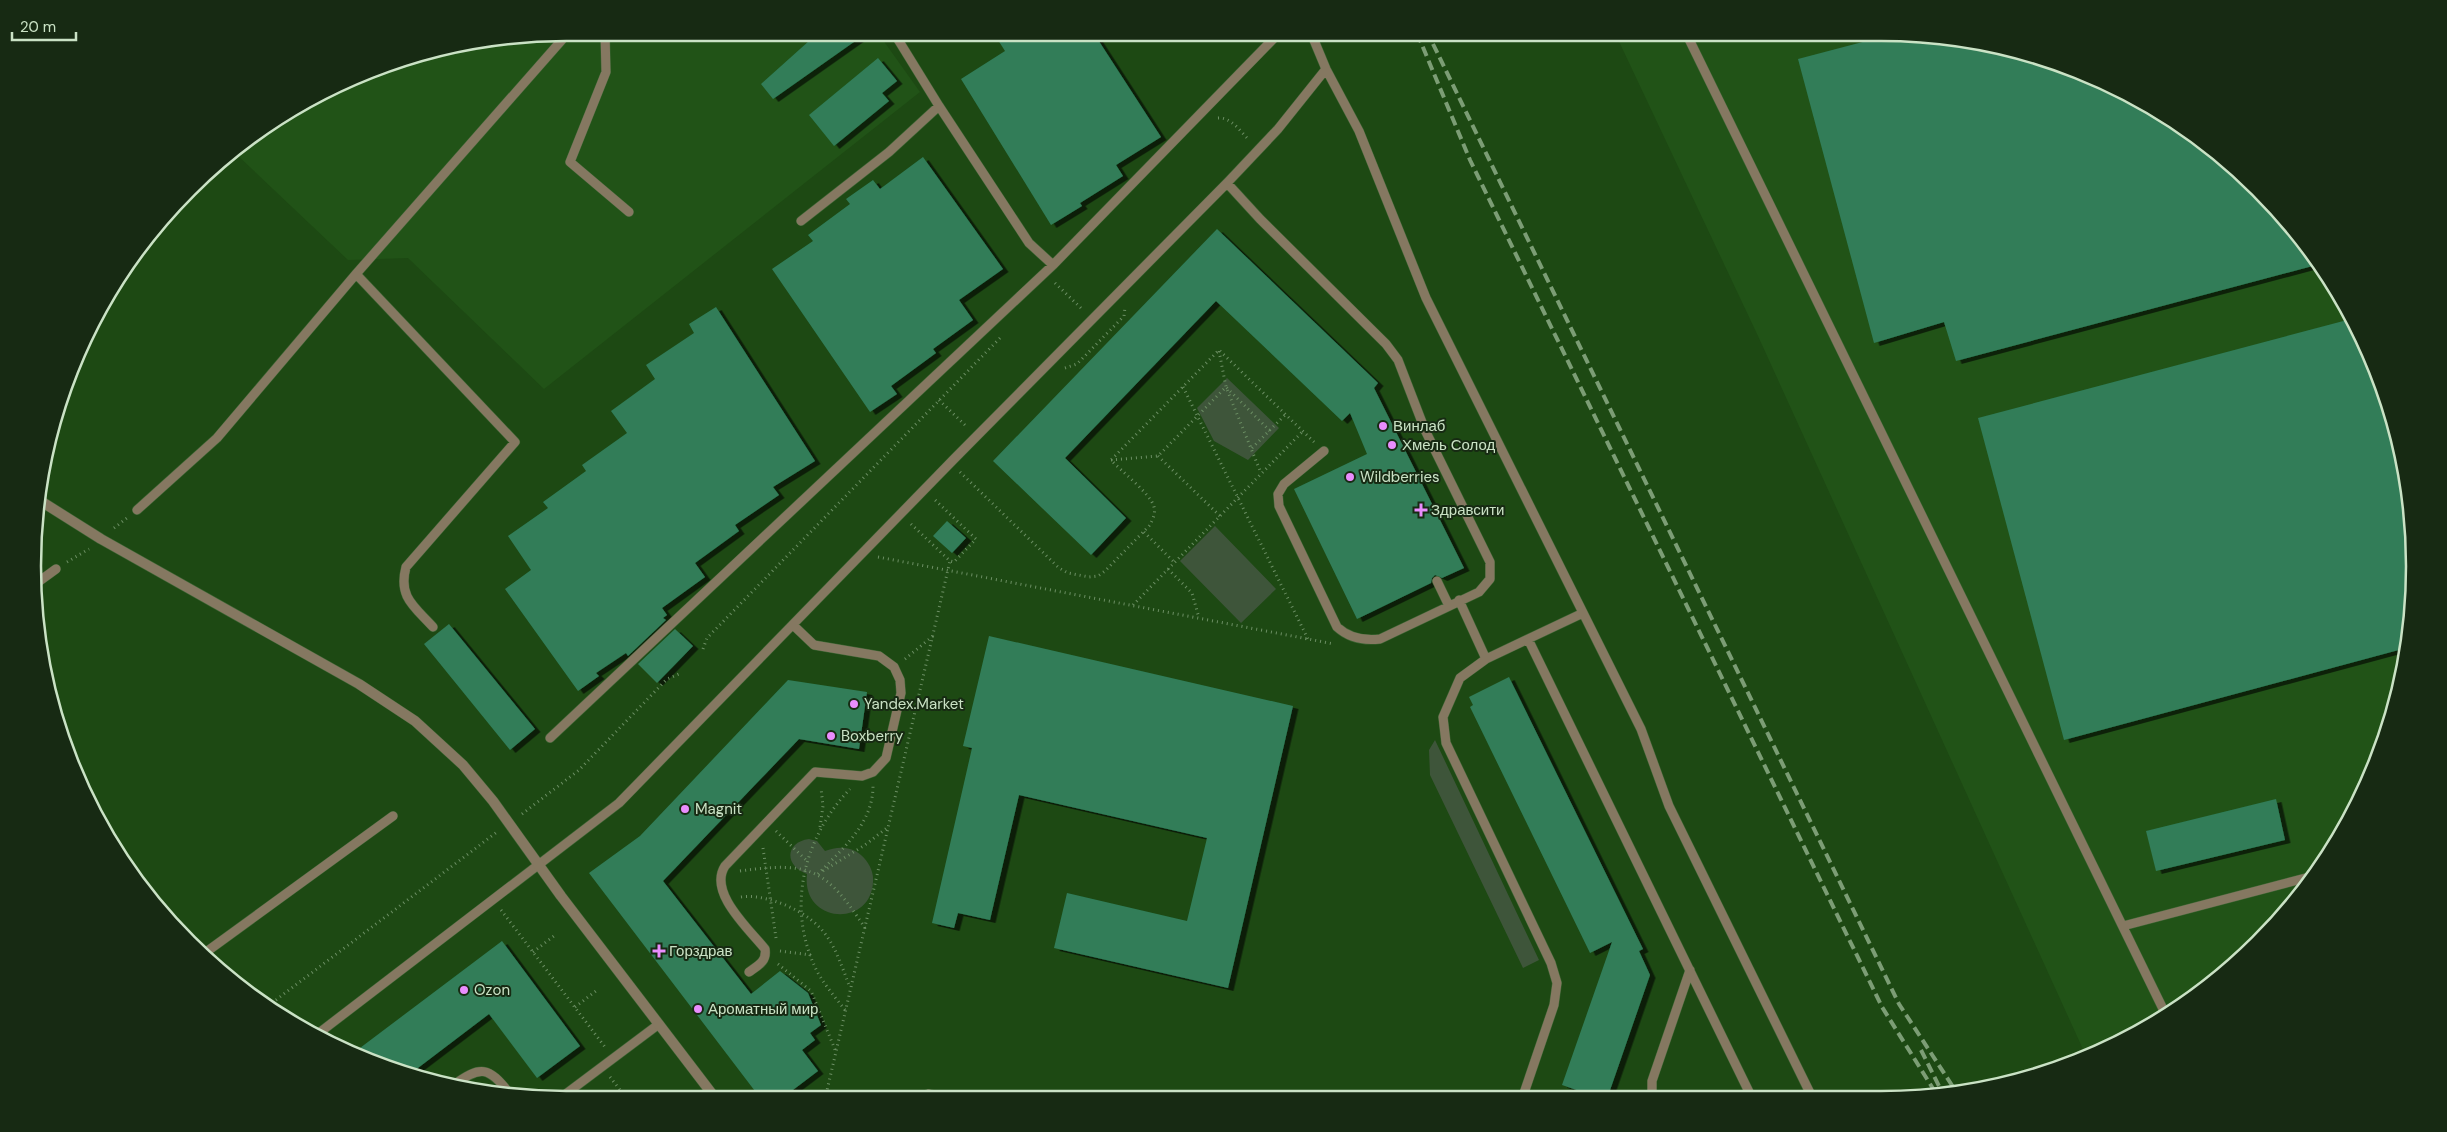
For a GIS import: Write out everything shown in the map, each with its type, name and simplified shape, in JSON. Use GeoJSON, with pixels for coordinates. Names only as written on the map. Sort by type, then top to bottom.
{"type":"FeatureCollection","features":[{"type":"Feature","properties":{"kind":"street"},"geometry":{"type":"LineString","coordinates":[[45,504],[101,539],[359,684],[414,721],[463,765],[493,801],[710,1091]]}},
{"type":"Feature","properties":{"kind":"lane"},"geometry":{"type":"LineString","coordinates":[[137,510],[218,438],[356,274],[560,41]]}},
{"type":"Feature","properties":{"kind":"lane"},"geometry":{"type":"LineString","coordinates":[[605,41],[606,72],[570,162],[629,212]]}},
{"type":"Feature","properties":{"kind":"lane"},"geometry":{"type":"LineString","coordinates":[[899,41],[939,106],[1029,243],[1053,265]]}},
{"type":"Feature","properties":{"kind":"lane"},"geometry":{"type":"LineString","coordinates":[[550,738],[1053,265],[1270,41]]}},
{"type":"Feature","properties":{"kind":"lane"},"geometry":{"type":"LineString","coordinates":[[1315,41],[1326,69],[1359,131],[1426,298],[1641,729],[1669,806],[1809,1091]]}},
{"type":"Feature","properties":{"kind":"lane"},"geometry":{"type":"LineString","coordinates":[[1690,41],[2164,1008]]}},
{"type":"Feature","properties":{"kind":"lane"},"geometry":{"type":"LineString","coordinates":[[322,1030],[620,804],[976,437],[1278,130],[1326,69]]}},
{"type":"Feature","properties":{"kind":"lane"},"geometry":{"type":"LineString","coordinates":[[801,221],[889,152],[939,106]]}},
{"type":"Feature","properties":{"kind":"lane"},"geometry":{"type":"LineString","coordinates":[[1227,183],[1260,220],[1386,344],[1398,360],[1425,430],[1490,562],[1490,579],[1479,592],[1380,639],[1368,641],[1347,636],[1337,627],[1279,506],[1278,494],[1284,484],[1324,451]]}},
{"type":"Feature","properties":{"kind":"lane"},"geometry":{"type":"LineString","coordinates":[[356,274],[515,442],[406,567],[403,581],[406,596],[433,627]]}},
{"type":"Feature","properties":{"kind":"lane"},"geometry":{"type":"LineString","coordinates":[[41,580],[56,569]]}},
{"type":"Feature","properties":{"kind":"lane"},"geometry":{"type":"LineString","coordinates":[[1436,581],[1448,606]]}},
{"type":"Feature","properties":{"kind":"lane"},"geometry":{"type":"LineString","coordinates":[[1459,600],[1486,659]]}},
{"type":"Feature","properties":{"kind":"lane"},"geometry":{"type":"LineString","coordinates":[[1525,1091],[1554,1005],[1557,983],[1551,963],[1446,742],[1443,717],[1460,678],[1486,659],[1583,613]]}},
{"type":"Feature","properties":{"kind":"lane"},"geometry":{"type":"LineString","coordinates":[[750,972],[763,962],[766,955],[764,948],[726,899],[720,887],[720,874],[764,824],[815,772],[862,776],[873,772],[886,758],[901,693],[900,680],[894,667],[879,656],[814,645],[794,626]]}},
{"type":"Feature","properties":{"kind":"lane"},"geometry":{"type":"LineString","coordinates":[[1528,639],[1750,1091]]}},
{"type":"Feature","properties":{"kind":"lane"},"geometry":{"type":"LineString","coordinates":[[209,950],[392,816]]}},
{"type":"Feature","properties":{"kind":"lane"},"geometry":{"type":"LineString","coordinates":[[2123,926],[2301,879]]}},
{"type":"Feature","properties":{"kind":"lane"},"geometry":{"type":"LineString","coordinates":[[1652,1091],[1652,1081],[1690,970]]}},
{"type":"Feature","properties":{"kind":"lane"},"geometry":{"type":"LineString","coordinates":[[570,1091],[659,1024]]}},
{"type":"Feature","properties":{"kind":"lane"},"geometry":{"type":"LineString","coordinates":[[460,1080],[471,1072],[483,1071],[497,1077],[504,1087]]}},
{"type":"Feature","properties":{"kind":"path"},"geometry":{"type":"LineString","coordinates":[[1212,121],[1225,117],[1258,150]]}},
{"type":"Feature","properties":{"kind":"path"},"geometry":{"type":"LineString","coordinates":[[1048,289],[1062,275]]}},
{"type":"Feature","properties":{"kind":"path"},"geometry":{"type":"LineString","coordinates":[[1055,282],[1092,319]]}},
{"type":"Feature","properties":{"kind":"path"},"geometry":{"type":"LineString","coordinates":[[703,649],[707,638],[1007,331]]}},
{"type":"Feature","properties":{"kind":"path"},"geometry":{"type":"LineString","coordinates":[[1111,460],[1219,350]]}},
{"type":"Feature","properties":{"kind":"path"},"geometry":{"type":"LineString","coordinates":[[1219,350],[1226,387],[1261,474]]}},
{"type":"Feature","properties":{"kind":"path"},"geometry":{"type":"LineString","coordinates":[[1219,350],[1324,451]]}},
{"type":"Feature","properties":{"kind":"path"},"geometry":{"type":"LineString","coordinates":[[1183,387],[1308,639]]}},
{"type":"Feature","properties":{"kind":"path"},"geometry":{"type":"LineString","coordinates":[[1111,460],[1158,456],[1226,387]]}},
{"type":"Feature","properties":{"kind":"path"},"geometry":{"type":"LineString","coordinates":[[1226,387],[1270,431]]}},
{"type":"Feature","properties":{"kind":"path"},"geometry":{"type":"LineString","coordinates":[[939,400],[976,437]]}},
{"type":"Feature","properties":{"kind":"path"},"geometry":{"type":"LineString","coordinates":[[1252,448],[1286,414]]}},
{"type":"Feature","properties":{"kind":"path"},"geometry":{"type":"LineString","coordinates":[[1132,605],[1302,431]]}},
{"type":"Feature","properties":{"kind":"path"},"geometry":{"type":"LineString","coordinates":[[1158,456],[1220,516]]}},
{"type":"Feature","properties":{"kind":"path"},"geometry":{"type":"LineString","coordinates":[[951,463],[1059,568],[1068,573],[1089,577],[1098,576],[1105,571],[1144,532],[1154,518],[1154,507],[1149,497],[1111,460]]}},
{"type":"Feature","properties":{"kind":"path"},"geometry":{"type":"LineString","coordinates":[[901,515],[950,561],[954,562],[976,538],[925,490]]}},
{"type":"Feature","properties":{"kind":"path"},"geometry":{"type":"LineString","coordinates":[[1144,532],[1174,562]]}},
{"type":"Feature","properties":{"kind":"path"},"geometry":{"type":"LineString","coordinates":[[56,569],[89,549]]}},
{"type":"Feature","properties":{"kind":"path"},"geometry":{"type":"LineString","coordinates":[[863,554],[1342,646]]}},
{"type":"Feature","properties":{"kind":"path"},"geometry":{"type":"LineString","coordinates":[[827,1091],[950,561]]}},
{"type":"Feature","properties":{"kind":"path"},"geometry":{"type":"LineString","coordinates":[[1168,569],[1192,593],[1199,618]]}},
{"type":"Feature","properties":{"kind":"path"},"geometry":{"type":"LineString","coordinates":[[894,667],[934,636]]}},
{"type":"Feature","properties":{"kind":"path"},"geometry":{"type":"LineString","coordinates":[[522,814],[579,770],[667,679],[679,674]]}},
{"type":"Feature","properties":{"kind":"path"},"geometry":{"type":"LineString","coordinates":[[815,772],[820,783],[823,806],[820,827]]}},
{"type":"Feature","properties":{"kind":"path"},"geometry":{"type":"LineString","coordinates":[[818,874],[856,834],[868,814],[873,798],[873,772]]}},
{"type":"Feature","properties":{"kind":"path"},"geometry":{"type":"LineString","coordinates":[[846,1011],[827,988],[811,955],[804,933],[802,888],[806,860],[820,827],[837,802],[862,776]]}},
{"type":"Feature","properties":{"kind":"path"},"geometry":{"type":"LineString","coordinates":[[764,824],[806,860]]}},
{"type":"Feature","properties":{"kind":"path"},"geometry":{"type":"LineString","coordinates":[[764,824],[765,868],[780,967]]}},
{"type":"Feature","properties":{"kind":"path"},"geometry":{"type":"LineString","coordinates":[[818,874],[865,845],[889,826]]}},
{"type":"Feature","properties":{"kind":"path"},"geometry":{"type":"LineString","coordinates":[[274,1002],[498,832]]}},
{"type":"Feature","properties":{"kind":"path"},"geometry":{"type":"LineString","coordinates":[[720,874],[765,868],[805,870],[818,874],[832,883],[865,928]]}},
{"type":"Feature","properties":{"kind":"path"},"geometry":{"type":"LineString","coordinates":[[726,899],[748,896],[770,899],[802,912],[822,928],[836,951],[851,990]]}},
{"type":"Feature","properties":{"kind":"path"},"geometry":{"type":"LineString","coordinates":[[493,900],[614,1058]]}},
{"type":"Feature","properties":{"kind":"path"},"geometry":{"type":"LineString","coordinates":[[533,952],[554,936]]}},
{"type":"Feature","properties":{"kind":"path"},"geometry":{"type":"LineString","coordinates":[[764,948],[811,955]]}},
{"type":"Feature","properties":{"kind":"path"},"geometry":{"type":"LineString","coordinates":[[764,948],[780,967],[811,991],[836,1052]]}},
{"type":"Feature","properties":{"kind":"path"},"geometry":{"type":"LineString","coordinates":[[574,1007],[596,991]]}},
{"type":"Feature","properties":{"kind":"path"},"geometry":{"type":"LineString","coordinates":[[602,1067],[621,1091]]}},
{"type":"Feature","properties":{"kind":"shaded area"},"geometry":{"type":"Polygon","coordinates":[[[884,41],[920,92],[544,389],[408,258],[348,260],[239,156],[274,130],[334,95],[397,69],[430,59],[464,51],[532,42],[884,41]]]}},
{"type":"Feature","properties":{"kind":"shaded area"},"geometry":{"type":"Polygon","coordinates":[[[1619,41],[1915,42],[1983,51],[2050,69],[2082,81],[2113,95],[2173,130],[2227,171],[2276,220],[2297,247],[2317,274],[2352,334],[2378,397],[2388,430],[2396,464],[2405,532],[2405,600],[2401,634],[2396,668],[2378,735],[2352,798],[2335,828],[2317,858],[2276,912],[2227,961],[2200,982],[2173,1002],[2113,1037],[2084,1050],[1758,336],[1619,41]]]}},
{"type":"Feature","properties":{"kind":"shaded area"},"geometry":{"type":"Polygon","coordinates":[[[1227,378],[1279,428],[1248,460],[1214,441],[1197,408],[1227,378]]]}},
{"type":"Feature","properties":{"kind":"shaded area"},"geometry":{"type":"Polygon","coordinates":[[[1215,526],[1276,589],[1241,623],[1180,561],[1215,526]]]}},
{"type":"Feature","properties":{"kind":"shaded area"},"geometry":{"type":"Polygon","coordinates":[[[1435,740],[1539,960],[1523,968],[1430,775],[1429,750],[1435,740]]]}},
{"type":"Feature","properties":{"kind":"shaded area"},"geometry":{"type":"Polygon","coordinates":[[[809,839],[817,841],[825,851],[834,848],[848,848],[857,852],[866,861],[872,871],[873,882],[869,897],[861,907],[850,913],[837,914],[825,911],[814,903],[808,891],[807,874],[794,866],[790,855],[795,845],[809,839]]]}},
{"type":"Feature","properties":{"kind":"building"},"geometry":{"type":"Polygon","coordinates":[[[809,41],[855,41],[773,99],[761,84],[809,41]]]}},
{"type":"Feature","properties":{"kind":"building"},"geometry":{"type":"Polygon","coordinates":[[[999,41],[1099,41],[1161,137],[1116,165],[1123,176],[1080,203],[1082,206],[1051,225],[961,79],[1005,51],[999,41]]]}},
{"type":"Feature","properties":{"kind":"building"},"geometry":{"type":"Polygon","coordinates":[[[1866,41],[1915,42],[1983,51],[2050,69],[2082,81],[2113,95],[2173,130],[2227,171],[2276,220],[2311,266],[1956,361],[1944,322],[1874,343],[1798,59],[1866,41]]]}},
{"type":"Feature","properties":{"kind":"building"},"geometry":{"type":"Polygon","coordinates":[[[878,58],[897,81],[882,93],[889,101],[834,146],[809,115],[878,58]]]}},
{"type":"Feature","properties":{"kind":"building"},"geometry":{"type":"Polygon","coordinates":[[[923,157],[1003,269],[959,300],[973,320],[933,349],[936,353],[891,386],[897,394],[870,412],[772,269],[813,241],[808,235],[850,204],[846,199],[873,180],[880,189],[923,157]]]}},
{"type":"Feature","properties":{"kind":"building"},"geometry":{"type":"Polygon","coordinates":[[[1217,229],[1378,383],[1374,388],[1464,568],[1442,578],[1435,575],[1431,583],[1357,619],[1294,489],[1367,454],[1350,413],[1342,421],[1216,301],[1065,458],[1126,518],[1091,555],[993,461],[1217,229]]]}},
{"type":"Feature","properties":{"kind":"building"},"geometry":{"type":"Polygon","coordinates":[[[716,307],[815,461],[773,487],[779,495],[735,525],[739,531],[695,563],[705,577],[662,608],[667,615],[663,618],[666,620],[628,656],[626,653],[596,673],[599,676],[578,691],[505,589],[531,570],[508,536],[548,508],[543,502],[586,471],[582,465],[627,433],[611,411],[655,379],[646,365],[694,333],[689,324],[716,307]]]}},
{"type":"Feature","properties":{"kind":"building"},"geometry":{"type":"Polygon","coordinates":[[[2344,321],[2366,365],[2378,397],[2396,464],[2405,532],[2406,566],[2405,600],[2399,650],[2064,740],[1978,418],[2344,321]]]}},
{"type":"Feature","properties":{"kind":"building"},"geometry":{"type":"Polygon","coordinates":[[[947,521],[966,538],[952,553],[933,536],[947,521]]]}},
{"type":"Feature","properties":{"kind":"building"},"geometry":{"type":"Polygon","coordinates":[[[449,624],[535,729],[510,750],[424,644],[449,624]]]}},
{"type":"Feature","properties":{"kind":"building"},"geometry":{"type":"Polygon","coordinates":[[[675,629],[693,646],[657,683],[638,664],[675,629]]]}},
{"type":"Feature","properties":{"kind":"building"},"geometry":{"type":"Polygon","coordinates":[[[989,636],[1293,706],[1228,988],[1054,948],[1067,893],[1187,921],[1207,838],[1019,795],[990,920],[958,913],[954,928],[932,923],[972,748],[963,746],[989,636]]]}},
{"type":"Feature","properties":{"kind":"building"},"geometry":{"type":"Polygon","coordinates":[[[1509,677],[1643,949],[1639,951],[1650,975],[1610,1091],[1579,1091],[1562,1085],[1612,942],[1590,953],[1470,707],[1473,705],[1469,697],[1509,677]]]}},
{"type":"Feature","properties":{"kind":"building"},"geometry":{"type":"Polygon","coordinates":[[[788,680],[867,692],[859,749],[799,739],[663,881],[751,994],[780,971],[808,993],[821,1025],[810,1033],[815,1040],[802,1050],[818,1071],[792,1091],[755,1091],[589,873],[640,836],[788,680]]]}},
{"type":"Feature","properties":{"kind":"building"},"geometry":{"type":"Polygon","coordinates":[[[2276,799],[2285,840],[2156,871],[2146,831],[2276,799]]]}},
{"type":"Feature","properties":{"kind":"building"},"geometry":{"type":"Polygon","coordinates":[[[502,941],[580,1046],[537,1078],[489,1014],[417,1069],[359,1048],[502,941]]]}},
{"type":"Feature","properties":{"kind":"railway"},"geometry":{"type":"LineString","coordinates":[[1420,41],[1470,160],[1882,1007],[1933,1088]]}},
{"type":"Feature","properties":{"kind":"railway"},"geometry":{"type":"LineString","coordinates":[[1433,44],[1899,1004],[1952,1086]]}},
{"type":"Feature","properties":{"kind":"railway"},"geometry":{"type":"LineString","coordinates":[[1921,1050],[1940,1087]]}},
{"type":"Feature","properties":{"kind":"place","name":"Винлаб"},"geometry":{"type":"Point","coordinates":[1383,426]}},
{"type":"Feature","properties":{"kind":"place","name":"Хмель Солод"},"geometry":{"type":"Point","coordinates":[1392,445]}},
{"type":"Feature","properties":{"kind":"place","name":"Wildberries"},"geometry":{"type":"Point","coordinates":[1350,477]}},
{"type":"Feature","properties":{"kind":"place","name":"Здравсити"},"geometry":{"type":"Point","coordinates":[1421,510]}},
{"type":"Feature","properties":{"kind":"place","name":"Yandex.Market"},"geometry":{"type":"Point","coordinates":[854,704]}},
{"type":"Feature","properties":{"kind":"place","name":"Boxberry"},"geometry":{"type":"Point","coordinates":[831,736]}},
{"type":"Feature","properties":{"kind":"place","name":"Magnit"},"geometry":{"type":"Point","coordinates":[685,809]}},
{"type":"Feature","properties":{"kind":"place","name":"Горздрав"},"geometry":{"type":"Point","coordinates":[659,951]}},
{"type":"Feature","properties":{"kind":"place","name":"Ozon"},"geometry":{"type":"Point","coordinates":[464,990]}},
{"type":"Feature","properties":{"kind":"place","name":"Ароматный мир"},"geometry":{"type":"Point","coordinates":[698,1009]}}]}
